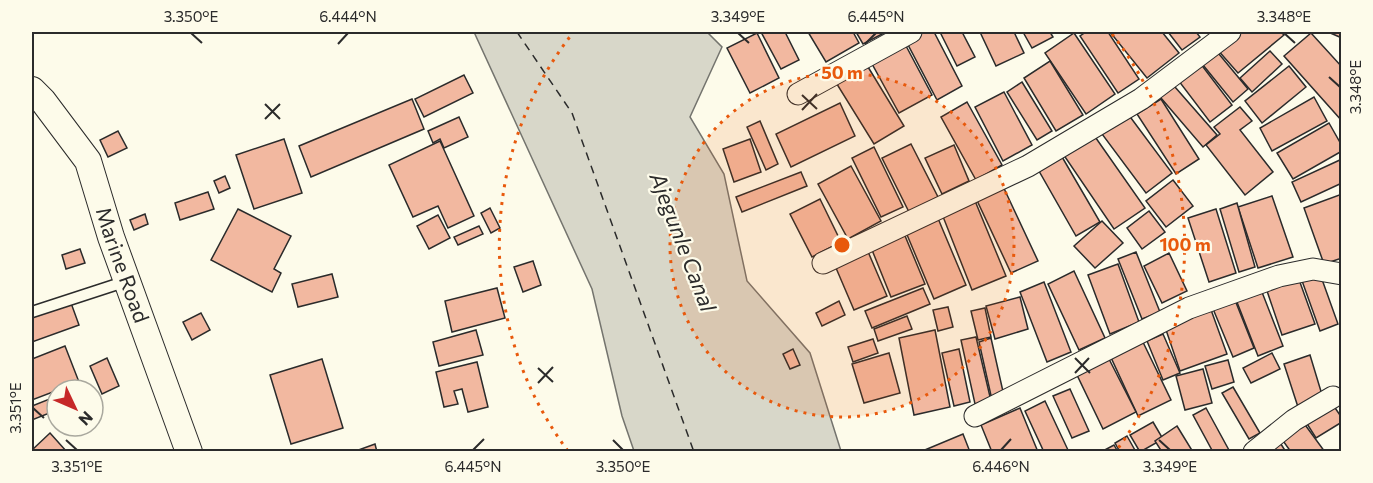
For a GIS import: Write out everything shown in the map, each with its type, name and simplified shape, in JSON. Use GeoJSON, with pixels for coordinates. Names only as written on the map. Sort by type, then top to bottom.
{"type":"FeatureCollection","features":[{"type":"Feature","properties":{"kind":"street"},"geometry":{"type":"LineString","coordinates":[[798,94],[911,32]]}},
{"type":"Feature","properties":{"kind":"street"},"geometry":{"type":"LineString","coordinates":[[823,263],[1028,166],[1141,99],[1230,32]]}},
{"type":"Feature","properties":{"kind":"street","name":"Marine Road"},"geometry":{"type":"LineString","coordinates":[[32,90],[43,101],[88,161],[127,281],[189,452]]}},
{"type":"Feature","properties":{"kind":"street"},"geometry":{"type":"LineString","coordinates":[[975,416],[1188,308],[1290,274],[1313,269],[1341,274]]}},
{"type":"Feature","properties":{"kind":"street"},"geometry":{"type":"LineString","coordinates":[[1254,452],[1294,420],[1333,397]]}},
{"type":"Feature","properties":{"kind":"lane"},"geometry":{"type":"LineString","coordinates":[[32,312],[127,281]]}},
{"type":"Feature","properties":{"kind":"water","name":"Ajegunle Canal"},"geometry":{"type":"Polygon","coordinates":[[[474,32],[707,32],[722,47],[690,117],[724,174],[747,281],[810,353],[841,451],[634,451],[622,416],[592,289],[474,32]]]}},
{"type":"Feature","properties":{"kind":"building"},"geometry":{"type":"Polygon","coordinates":[[[761,32],[785,32],[799,60],[781,69],[761,32]]]}},
{"type":"Feature","properties":{"kind":"building"},"geometry":{"type":"Polygon","coordinates":[[[808,32],[853,32],[859,43],[826,62],[808,32]]]}},
{"type":"Feature","properties":{"kind":"building"},"geometry":{"type":"Polygon","coordinates":[[[856,32],[886,32],[863,44],[856,32]]]}},
{"type":"Feature","properties":{"kind":"building"},"geometry":{"type":"Polygon","coordinates":[[[920,32],[934,32],[962,86],[937,100],[905,39],[920,32]]]}},
{"type":"Feature","properties":{"kind":"building"},"geometry":{"type":"Polygon","coordinates":[[[940,32],[962,32],[975,57],[957,66],[940,32]]]}},
{"type":"Feature","properties":{"kind":"building"},"geometry":{"type":"Polygon","coordinates":[[[980,32],[1014,32],[1024,53],[996,66],[980,32]]]}},
{"type":"Feature","properties":{"kind":"building"},"geometry":{"type":"Polygon","coordinates":[[[1023,32],[1050,32],[1053,37],[1032,48],[1023,32]]]}},
{"type":"Feature","properties":{"kind":"building"},"geometry":{"type":"Polygon","coordinates":[[[1086,32],[1108,32],[1139,79],[1118,93],[1080,36],[1086,32]]]}},
{"type":"Feature","properties":{"kind":"building"},"geometry":{"type":"Polygon","coordinates":[[[1110,32],[1162,32],[1179,53],[1147,78],[1110,32]]]}},
{"type":"Feature","properties":{"kind":"building"},"geometry":{"type":"Polygon","coordinates":[[[1168,32],[1196,32],[1200,37],[1182,50],[1168,32]]]}},
{"type":"Feature","properties":{"kind":"building"},"geometry":{"type":"Polygon","coordinates":[[[1235,32],[1281,32],[1284,35],[1238,73],[1216,48],[1235,32]]]}},
{"type":"Feature","properties":{"kind":"building"},"geometry":{"type":"Polygon","coordinates":[[[1328,32],[1342,32],[1342,38],[1328,32]]]}},
{"type":"Feature","properties":{"kind":"building"},"geometry":{"type":"Polygon","coordinates":[[[757,33],[779,78],[750,93],[727,48],[757,33]]]}},
{"type":"Feature","properties":{"kind":"building"},"geometry":{"type":"Polygon","coordinates":[[[1074,33],[1115,94],[1086,114],[1045,53],[1074,33]]]}},
{"type":"Feature","properties":{"kind":"building"},"geometry":{"type":"Polygon","coordinates":[[[1311,33],[1342,67],[1342,121],[1284,56],[1311,33]]]}},
{"type":"Feature","properties":{"kind":"building"},"geometry":{"type":"Polygon","coordinates":[[[905,44],[932,95],[899,113],[871,62],[905,44]]]}},
{"type":"Feature","properties":{"kind":"building"},"geometry":{"type":"Polygon","coordinates":[[[1214,48],[1248,89],[1233,102],[1199,60],[1214,48]]]}},
{"type":"Feature","properties":{"kind":"building"},"geometry":{"type":"Polygon","coordinates":[[[1270,51],[1282,64],[1252,92],[1240,78],[1270,51]]]}},
{"type":"Feature","properties":{"kind":"building"},"geometry":{"type":"Polygon","coordinates":[[[1197,59],[1232,105],[1210,122],[1175,76],[1197,59]]]}},
{"type":"Feature","properties":{"kind":"building"},"geometry":{"type":"Polygon","coordinates":[[[1050,61],[1083,115],[1056,131],[1024,78],[1050,61]]]}},
{"type":"Feature","properties":{"kind":"building"},"geometry":{"type":"Polygon","coordinates":[[[865,62],[904,126],[874,144],[835,81],[865,62]]]}},
{"type":"Feature","properties":{"kind":"building"},"geometry":{"type":"Polygon","coordinates":[[[1289,66],[1306,87],[1262,123],[1245,101],[1289,66]]]}},
{"type":"Feature","properties":{"kind":"building"},"geometry":{"type":"Polygon","coordinates":[[[464,75],[473,93],[424,117],[415,99],[464,75]]]}},
{"type":"Feature","properties":{"kind":"building"},"geometry":{"type":"Polygon","coordinates":[[[1168,79],[1217,135],[1203,147],[1155,91],[1168,79]]]}},
{"type":"Feature","properties":{"kind":"building"},"geometry":{"type":"Polygon","coordinates":[[[1022,82],[1052,131],[1037,140],[1007,92],[1022,82]]]}},
{"type":"Feature","properties":{"kind":"building"},"geometry":{"type":"Polygon","coordinates":[[[1004,92],[1032,145],[1003,161],[975,107],[1004,92]]]}},
{"type":"Feature","properties":{"kind":"building"},"geometry":{"type":"Polygon","coordinates":[[[1314,97],[1327,121],[1272,151],[1260,128],[1314,97]]]}},
{"type":"Feature","properties":{"kind":"building"},"geometry":{"type":"Polygon","coordinates":[[[412,99],[424,129],[311,177],[299,146],[412,99]]]}},
{"type":"Feature","properties":{"kind":"building"},"geometry":{"type":"Polygon","coordinates":[[[1161,99],[1199,159],[1176,174],[1137,114],[1161,99]]]}},
{"type":"Feature","properties":{"kind":"building"},"geometry":{"type":"Polygon","coordinates":[[[967,102],[1002,165],[976,180],[941,117],[967,102]]]}},
{"type":"Feature","properties":{"kind":"building"},"geometry":{"type":"Polygon","coordinates":[[[840,103],[855,136],[791,167],[776,134],[840,103]]]}},
{"type":"Feature","properties":{"kind":"building"},"geometry":{"type":"Polygon","coordinates":[[[1240,107],[1252,121],[1240,130],[1273,172],[1245,195],[1206,145],[1220,134],[1214,127],[1240,107]]]}},
{"type":"Feature","properties":{"kind":"building"},"geometry":{"type":"Polygon","coordinates":[[[1128,114],[1172,173],[1146,193],[1102,134],[1128,114]]]}},
{"type":"Feature","properties":{"kind":"building"},"geometry":{"type":"Polygon","coordinates":[[[459,117],[468,137],[444,148],[440,139],[433,143],[428,131],[459,117]]]}},
{"type":"Feature","properties":{"kind":"building"},"geometry":{"type":"Polygon","coordinates":[[[760,121],[778,164],[766,170],[747,127],[760,121]]]}},
{"type":"Feature","properties":{"kind":"building"},"geometry":{"type":"Polygon","coordinates":[[[1329,123],[1342,146],[1342,151],[1293,179],[1277,153],[1329,123]]]}},
{"type":"Feature","properties":{"kind":"building"},"geometry":{"type":"Polygon","coordinates":[[[118,131],[127,148],[108,157],[100,140],[118,131]]]}},
{"type":"Feature","properties":{"kind":"building"},"geometry":{"type":"Polygon","coordinates":[[[1091,131],[1145,208],[1114,229],[1061,151],[1091,131]]]}},
{"type":"Feature","properties":{"kind":"building"},"geometry":{"type":"Polygon","coordinates":[[[284,139],[302,193],[254,209],[236,155],[284,139]]]}},
{"type":"Feature","properties":{"kind":"building"},"geometry":{"type":"Polygon","coordinates":[[[750,139],[761,172],[734,182],[723,149],[750,139]]]}},
{"type":"Feature","properties":{"kind":"building"},"geometry":{"type":"Polygon","coordinates":[[[440,141],[474,216],[448,228],[438,206],[413,217],[389,165],[440,141]]]}},
{"type":"Feature","properties":{"kind":"building"},"geometry":{"type":"Polygon","coordinates":[[[911,144],[938,197],[909,212],[882,158],[911,144]]]}},
{"type":"Feature","properties":{"kind":"building"},"geometry":{"type":"Polygon","coordinates":[[[954,145],[969,181],[942,194],[925,158],[954,145]]]}},
{"type":"Feature","properties":{"kind":"building"},"geometry":{"type":"Polygon","coordinates":[[[874,147],[903,207],[881,217],[852,158],[874,147]]]}},
{"type":"Feature","properties":{"kind":"building"},"geometry":{"type":"Polygon","coordinates":[[[1058,150],[1100,222],[1076,236],[1035,164],[1058,150]]]}},
{"type":"Feature","properties":{"kind":"building"},"geometry":{"type":"Polygon","coordinates":[[[1342,159],[1342,183],[1301,202],[1292,182],[1342,159]]]}},
{"type":"Feature","properties":{"kind":"building"},"geometry":{"type":"Polygon","coordinates":[[[851,166],[881,221],[848,239],[818,184],[851,166]]]}},
{"type":"Feature","properties":{"kind":"building"},"geometry":{"type":"Polygon","coordinates":[[[801,172],[807,186],[742,212],[736,197],[801,172]]]}},
{"type":"Feature","properties":{"kind":"building"},"geometry":{"type":"Polygon","coordinates":[[[225,176],[230,188],[219,193],[214,181],[225,176]]]}},
{"type":"Feature","properties":{"kind":"building"},"geometry":{"type":"Polygon","coordinates":[[[1173,180],[1193,206],[1166,227],[1146,201],[1173,180]]]}},
{"type":"Feature","properties":{"kind":"building"},"geometry":{"type":"Polygon","coordinates":[[[1001,182],[1038,261],[1011,273],[974,194],[1001,182]]]}},
{"type":"Feature","properties":{"kind":"building"},"geometry":{"type":"Polygon","coordinates":[[[208,192],[214,209],[180,220],[175,203],[208,192]]]}},
{"type":"Feature","properties":{"kind":"building"},"geometry":{"type":"Polygon","coordinates":[[[1342,194],[1342,258],[1324,264],[1304,208],[1342,194]]]}},
{"type":"Feature","properties":{"kind":"building"},"geometry":{"type":"Polygon","coordinates":[[[973,196],[1006,276],[972,290],[940,209],[973,196]]]}},
{"type":"Feature","properties":{"kind":"building"},"geometry":{"type":"Polygon","coordinates":[[[1272,196],[1293,257],[1258,268],[1238,207],[1272,196]]]}},
{"type":"Feature","properties":{"kind":"building"},"geometry":{"type":"Polygon","coordinates":[[[820,199],[841,242],[812,257],[790,214],[820,199]]]}},
{"type":"Feature","properties":{"kind":"building"},"geometry":{"type":"Polygon","coordinates":[[[1237,203],[1255,267],[1239,272],[1220,209],[1237,203]]]}},
{"type":"Feature","properties":{"kind":"building"},"geometry":{"type":"Polygon","coordinates":[[[490,208],[500,228],[491,233],[481,213],[490,208]]]}},
{"type":"Feature","properties":{"kind":"building"},"geometry":{"type":"Polygon","coordinates":[[[238,209],[291,236],[274,269],[281,273],[272,292],[211,260],[238,209]]]}},
{"type":"Feature","properties":{"kind":"building"},"geometry":{"type":"Polygon","coordinates":[[[1216,209],[1236,273],[1209,282],[1188,218],[1216,209]]]}},
{"type":"Feature","properties":{"kind":"building"},"geometry":{"type":"Polygon","coordinates":[[[1149,211],[1165,232],[1142,249],[1127,228],[1149,211]]]}},
{"type":"Feature","properties":{"kind":"building"},"geometry":{"type":"Polygon","coordinates":[[[145,214],[148,224],[134,230],[130,220],[145,214]]]}},
{"type":"Feature","properties":{"kind":"building"},"geometry":{"type":"Polygon","coordinates":[[[438,215],[450,238],[429,249],[417,226],[438,215]]]}},
{"type":"Feature","properties":{"kind":"building"},"geometry":{"type":"Polygon","coordinates":[[[937,216],[966,285],[934,299],[905,230],[937,216]]]}},
{"type":"Feature","properties":{"kind":"building"},"geometry":{"type":"Polygon","coordinates":[[[1102,221],[1123,243],[1095,268],[1074,246],[1102,221]]]}},
{"type":"Feature","properties":{"kind":"building"},"geometry":{"type":"Polygon","coordinates":[[[479,226],[483,234],[458,245],[454,237],[479,226]]]}},
{"type":"Feature","properties":{"kind":"building"},"geometry":{"type":"Polygon","coordinates":[[[903,231],[925,284],[891,297],[870,245],[903,231]]]}},
{"type":"Feature","properties":{"kind":"building"},"geometry":{"type":"Polygon","coordinates":[[[866,247],[887,296],[854,310],[833,261],[866,247]]]}},
{"type":"Feature","properties":{"kind":"building"},"geometry":{"type":"Polygon","coordinates":[[[80,249],[85,263],[66,269],[62,255],[80,249]]]}},
{"type":"Feature","properties":{"kind":"building"},"geometry":{"type":"Polygon","coordinates":[[[1136,252],[1160,312],[1142,319],[1118,259],[1136,252]]]}},
{"type":"Feature","properties":{"kind":"building"},"geometry":{"type":"Polygon","coordinates":[[[1169,253],[1187,291],[1162,303],[1144,266],[1169,253]]]}},
{"type":"Feature","properties":{"kind":"building"},"geometry":{"type":"Polygon","coordinates":[[[533,261],[541,285],[523,292],[514,267],[533,261]]]}},
{"type":"Feature","properties":{"kind":"building"},"geometry":{"type":"Polygon","coordinates":[[[1118,264],[1139,322],[1110,334],[1088,275],[1118,264]]]}},
{"type":"Feature","properties":{"kind":"building"},"geometry":{"type":"Polygon","coordinates":[[[1074,271],[1105,338],[1079,350],[1048,284],[1074,271]]]}},
{"type":"Feature","properties":{"kind":"building"},"geometry":{"type":"Polygon","coordinates":[[[1319,271],[1338,324],[1320,331],[1301,278],[1319,271]]]}},
{"type":"Feature","properties":{"kind":"building"},"geometry":{"type":"Polygon","coordinates":[[[332,274],[338,297],[298,307],[292,284],[332,274]]]}},
{"type":"Feature","properties":{"kind":"building"},"geometry":{"type":"Polygon","coordinates":[[[1297,274],[1315,324],[1282,335],[1265,285],[1297,274]]]}},
{"type":"Feature","properties":{"kind":"building"},"geometry":{"type":"Polygon","coordinates":[[[1044,282],[1071,352],[1047,362],[1020,292],[1044,282]]]}},
{"type":"Feature","properties":{"kind":"building"},"geometry":{"type":"Polygon","coordinates":[[[1260,287],[1283,346],[1258,356],[1235,297],[1260,287]]]}},
{"type":"Feature","properties":{"kind":"building"},"geometry":{"type":"Polygon","coordinates":[[[497,288],[505,318],[452,332],[445,301],[497,288]]]}},
{"type":"Feature","properties":{"kind":"building"},"geometry":{"type":"Polygon","coordinates":[[[923,288],[930,304],[872,328],[865,311],[923,288]]]}},
{"type":"Feature","properties":{"kind":"building"},"geometry":{"type":"Polygon","coordinates":[[[1233,295],[1254,348],[1233,357],[1211,304],[1233,295]]]}},
{"type":"Feature","properties":{"kind":"building"},"geometry":{"type":"Polygon","coordinates":[[[1020,297],[1028,329],[995,339],[986,306],[1020,297]]]}},
{"type":"Feature","properties":{"kind":"building"},"geometry":{"type":"Polygon","coordinates":[[[839,301],[845,315],[822,326],[816,313],[839,301]]]}},
{"type":"Feature","properties":{"kind":"building"},"geometry":{"type":"Polygon","coordinates":[[[71,303],[79,325],[32,342],[32,316],[71,303]]]}},
{"type":"Feature","properties":{"kind":"building"},"geometry":{"type":"Polygon","coordinates":[[[948,307],[953,327],[938,331],[933,310],[948,307]]]}},
{"type":"Feature","properties":{"kind":"building"},"geometry":{"type":"Polygon","coordinates":[[[1210,307],[1227,354],[1180,371],[1164,324],[1210,307]]]}},
{"type":"Feature","properties":{"kind":"building"},"geometry":{"type":"Polygon","coordinates":[[[985,308],[991,337],[978,340],[971,311],[985,308]]]}},
{"type":"Feature","properties":{"kind":"building"},"geometry":{"type":"Polygon","coordinates":[[[201,313],[210,330],[192,340],[183,322],[201,313]]]}},
{"type":"Feature","properties":{"kind":"building"},"geometry":{"type":"Polygon","coordinates":[[[907,316],[912,329],[878,341],[874,329],[907,316]]]}},
{"type":"Feature","properties":{"kind":"building"},"geometry":{"type":"Polygon","coordinates":[[[476,330],[483,355],[439,366],[433,342],[476,330]]]}},
{"type":"Feature","properties":{"kind":"building"},"geometry":{"type":"Polygon","coordinates":[[[935,330],[950,407],[914,415],[899,338],[935,330]]]}},
{"type":"Feature","properties":{"kind":"building"},"geometry":{"type":"Polygon","coordinates":[[[1163,334],[1180,373],[1163,380],[1147,341],[1163,334]]]}},
{"type":"Feature","properties":{"kind":"building"},"geometry":{"type":"Polygon","coordinates":[[[1140,336],[1171,400],[1138,416],[1108,351],[1140,336]]]}},
{"type":"Feature","properties":{"kind":"building"},"geometry":{"type":"Polygon","coordinates":[[[976,337],[991,401],[975,404],[961,340],[976,337]]]}},
{"type":"Feature","properties":{"kind":"building"},"geometry":{"type":"Polygon","coordinates":[[[991,338],[1004,396],[992,400],[979,342],[991,338]]]}},
{"type":"Feature","properties":{"kind":"building"},"geometry":{"type":"Polygon","coordinates":[[[873,339],[878,353],[853,362],[848,347],[873,339]]]}},
{"type":"Feature","properties":{"kind":"building"},"geometry":{"type":"Polygon","coordinates":[[[65,346],[77,378],[45,378],[45,395],[32,400],[32,359],[65,346]]]}},
{"type":"Feature","properties":{"kind":"building"},"geometry":{"type":"Polygon","coordinates":[[[793,349],[800,365],[790,369],[783,354],[793,349]]]}},
{"type":"Feature","properties":{"kind":"building"},"geometry":{"type":"Polygon","coordinates":[[[959,349],[970,402],[954,406],[942,353],[959,349]]]}},
{"type":"Feature","properties":{"kind":"building"},"geometry":{"type":"Polygon","coordinates":[[[889,353],[900,393],[864,403],[852,364],[889,353]]]}},
{"type":"Feature","properties":{"kind":"building"},"geometry":{"type":"Polygon","coordinates":[[[1272,353],[1280,369],[1251,383],[1243,368],[1272,353]]]}},
{"type":"Feature","properties":{"kind":"building"},"geometry":{"type":"Polygon","coordinates":[[[1310,355],[1323,398],[1298,407],[1284,364],[1310,355]]]}},
{"type":"Feature","properties":{"kind":"building"},"geometry":{"type":"Polygon","coordinates":[[[107,358],[119,386],[105,393],[105,378],[95,378],[90,366],[107,358]]]}},
{"type":"Feature","properties":{"kind":"building"},"geometry":{"type":"Polygon","coordinates":[[[322,359],[343,428],[291,444],[270,375],[322,359]]]}},
{"type":"Feature","properties":{"kind":"building"},"geometry":{"type":"Polygon","coordinates":[[[1109,359],[1136,412],[1103,429],[1077,375],[1109,359]]]}},
{"type":"Feature","properties":{"kind":"building"},"geometry":{"type":"Polygon","coordinates":[[[1228,360],[1234,382],[1212,389],[1205,366],[1228,360]]]}},
{"type":"Feature","properties":{"kind":"building"},"geometry":{"type":"Polygon","coordinates":[[[477,362],[488,407],[468,412],[462,389],[454,391],[458,404],[444,407],[436,372],[477,362]]]}},
{"type":"Feature","properties":{"kind":"building"},"geometry":{"type":"Polygon","coordinates":[[[1203,369],[1212,403],[1185,410],[1176,376],[1203,369]]]}},
{"type":"Feature","properties":{"kind":"building"},"geometry":{"type":"Polygon","coordinates":[[[1233,387],[1260,433],[1249,439],[1222,393],[1233,387]]]}},
{"type":"Feature","properties":{"kind":"building"},"geometry":{"type":"Polygon","coordinates":[[[1070,389],[1089,431],[1072,438],[1053,396],[1070,389]]]}},
{"type":"Feature","properties":{"kind":"building"},"geometry":{"type":"Polygon","coordinates":[[[45,401],[45,415],[32,420],[32,406],[45,401]]]}},
{"type":"Feature","properties":{"kind":"building"},"geometry":{"type":"Polygon","coordinates":[[[1045,401],[1068,450],[1044,452],[1025,411],[1045,401]]]}},
{"type":"Feature","properties":{"kind":"building"},"geometry":{"type":"Polygon","coordinates":[[[1331,402],[1342,418],[1342,422],[1316,438],[1304,419],[1331,402]]]}},
{"type":"Feature","properties":{"kind":"building"},"geometry":{"type":"Polygon","coordinates":[[[1020,408],[1038,452],[992,452],[981,425],[1020,408]]]}},
{"type":"Feature","properties":{"kind":"building"},"geometry":{"type":"Polygon","coordinates":[[[1206,408],[1230,452],[1213,452],[1193,415],[1206,408]]]}},
{"type":"Feature","properties":{"kind":"building"},"geometry":{"type":"Polygon","coordinates":[[[1153,422],[1163,439],[1140,452],[1130,435],[1153,422]]]}},
{"type":"Feature","properties":{"kind":"building"},"geometry":{"type":"Polygon","coordinates":[[[1303,422],[1325,452],[1291,452],[1281,438],[1303,422]]]}},
{"type":"Feature","properties":{"kind":"building"},"geometry":{"type":"Polygon","coordinates":[[[1177,426],[1193,452],[1162,452],[1155,441],[1177,426]]]}},
{"type":"Feature","properties":{"kind":"building"},"geometry":{"type":"Polygon","coordinates":[[[963,434],[970,452],[920,452],[963,434]]]}},
{"type":"Feature","properties":{"kind":"building"},"geometry":{"type":"Polygon","coordinates":[[[1127,436],[1136,452],[1120,452],[1115,443],[1127,436]]]}},
{"type":"Feature","properties":{"kind":"building"},"geometry":{"type":"Polygon","coordinates":[[[45,438],[54,438],[67,452],[32,452],[45,438]]]}},
{"type":"Feature","properties":{"kind":"building"},"geometry":{"type":"Polygon","coordinates":[[[1279,441],[1286,452],[1265,452],[1279,441]]]}},
{"type":"Feature","properties":{"kind":"building"},"geometry":{"type":"Polygon","coordinates":[[[375,444],[377,452],[353,452],[375,444]]]}},
{"type":"Feature","properties":{"kind":"building"},"geometry":{"type":"Polygon","coordinates":[[[1114,445],[1118,452],[1101,452],[1114,445]]]}},
{"type":"Feature","properties":{"kind":"ferry route"},"geometry":{"type":"LineString","coordinates":[[517,32],[572,113],[694,452]]}}]}
